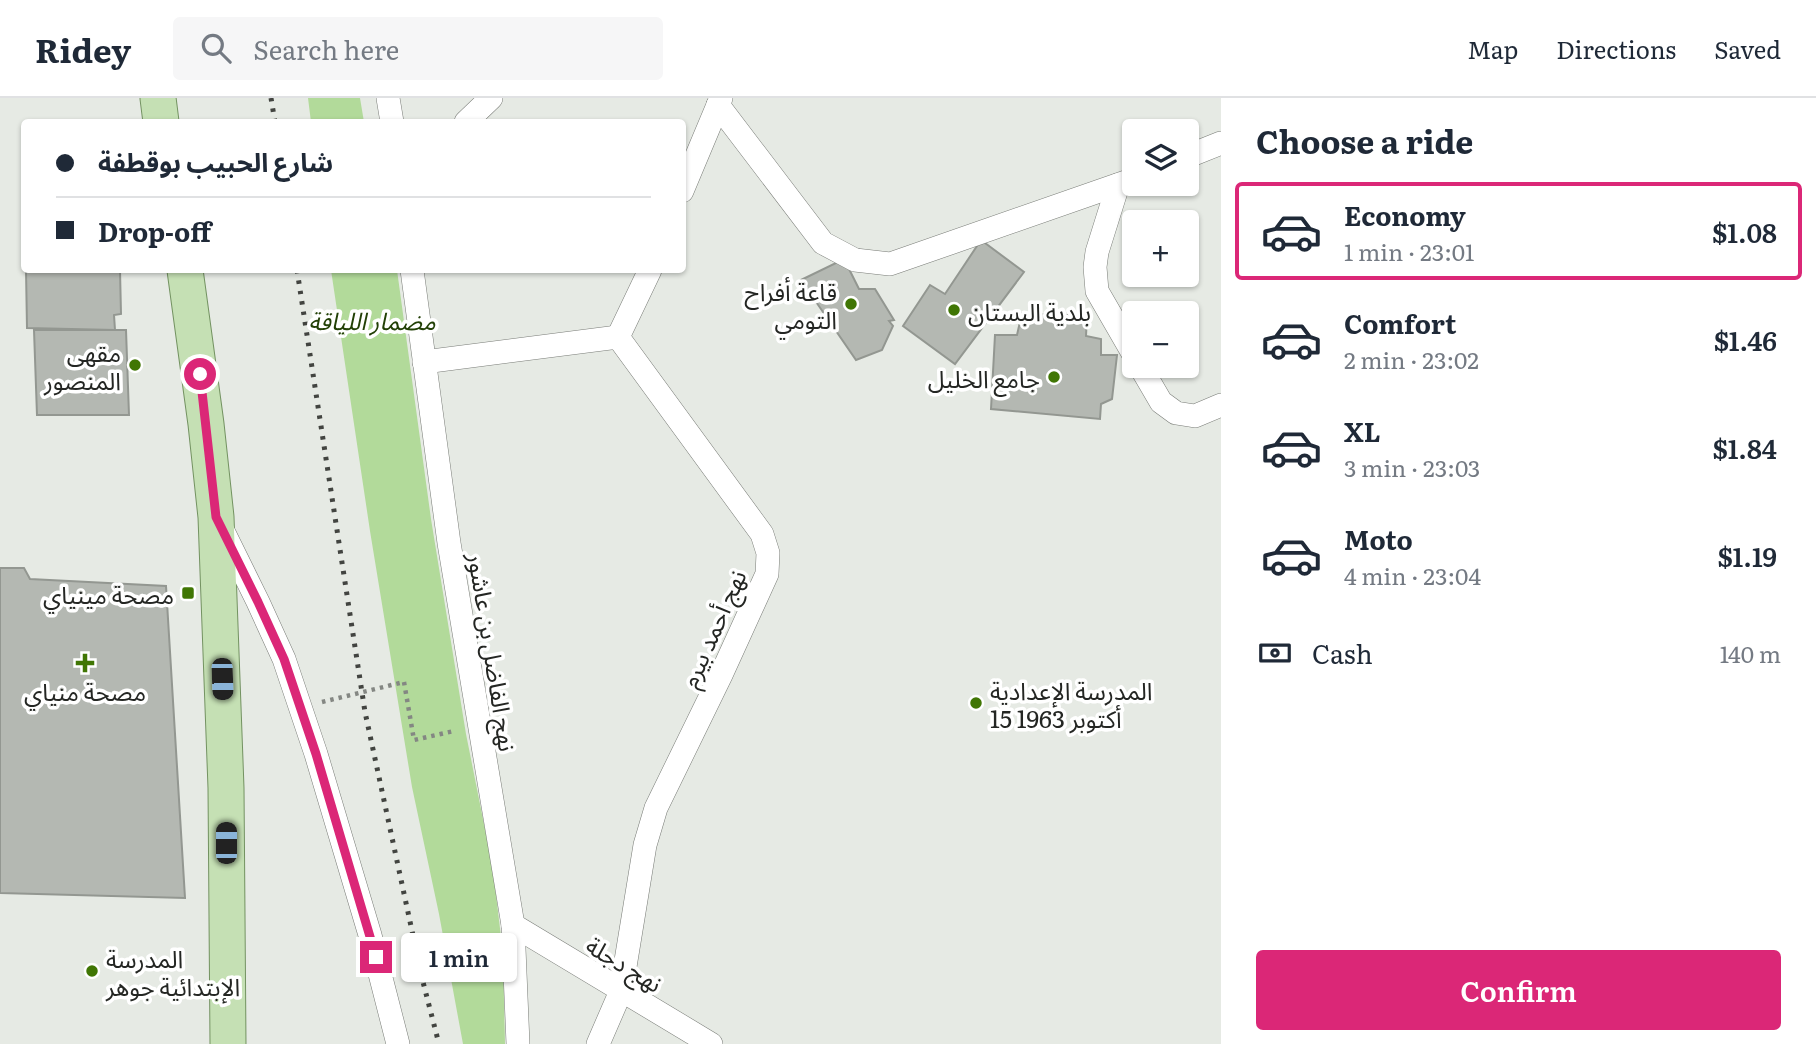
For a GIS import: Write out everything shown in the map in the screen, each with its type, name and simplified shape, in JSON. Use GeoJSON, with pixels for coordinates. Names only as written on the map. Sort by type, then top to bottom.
{"type":"FeatureCollection","features":[{"type":"Feature","properties":{"kind":"main road"},"geometry":{"type":"LineString","coordinates":[[158,98],[161,119]]}},
{"type":"Feature","properties":{"kind":"main road"},"geometry":{"type":"LineString","coordinates":[[185,273],[216,517],[226,788],[228,1044]]}},
{"type":"Feature","properties":{"kind":"street"},"geometry":{"type":"LineString","coordinates":[[388,98],[392,119]]}},
{"type":"Feature","properties":{"kind":"street"},"geometry":{"type":"LineString","coordinates":[[469,119],[491,98]]}},
{"type":"Feature","properties":{"kind":"street"},"geometry":{"type":"LineString","coordinates":[[719,102],[823,243],[855,260],[890,264],[1122,183]]}},
{"type":"Feature","properties":{"kind":"street"},"geometry":{"type":"LineString","coordinates":[[686,181],[719,102]]}},
{"type":"Feature","properties":{"kind":"street"},"geometry":{"type":"LineString","coordinates":[[1199,152],[1221,143]]}},
{"type":"Feature","properties":{"kind":"street"},"geometry":{"type":"LineString","coordinates":[[1122,192],[1097,252],[1095,267],[1097,291],[1122,334]]}},
{"type":"Feature","properties":{"kind":"street","name":"نهج الفاضل بن عاشور"},"geometry":{"type":"LineString","coordinates":[[412,273],[449,543],[513,925],[518,1044]]}},
{"type":"Feature","properties":{"kind":"street"},"geometry":{"type":"LineString","coordinates":[[424,362],[618,337],[649,273]]}},
{"type":"Feature","properties":{"kind":"street","name":"نهج أحمد بيرم"},"geometry":{"type":"LineString","coordinates":[[598,1044],[621,991],[645,845],[656,808],[721,675],[766,574],[768,553],[762,534],[618,337]]}},
{"type":"Feature","properties":{"kind":"street"},"geometry":{"type":"LineString","coordinates":[[1147,378],[1161,402],[1176,413],[1195,416],[1221,405]]}},
{"type":"Feature","properties":{"kind":"street"},"geometry":{"type":"LineString","coordinates":[[216,517],[284,659],[316,754],[370,935],[398,1044]]}},
{"type":"Feature","properties":{"kind":"street","name":"نهج دجلة"},"geometry":{"type":"LineString","coordinates":[[513,925],[711,1044]]}},
{"type":"Feature","properties":{"kind":"path"},"geometry":{"type":"LineString","coordinates":[[322,702],[404,682],[414,740],[479,725]]}},
{"type":"Feature","properties":{"kind":"green space"},"geometry":{"type":"Polygon","coordinates":[[[308,98],[360,98],[364,119],[311,119],[308,98]]]}},
{"type":"Feature","properties":{"kind":"green space","name":"مضمار اللياقة"},"geometry":{"type":"Polygon","coordinates":[[[331,273],[397,273],[431,519],[466,734],[493,869],[503,954],[505,1044],[463,1044],[412,787],[331,273]]]}},
{"type":"Feature","properties":{"kind":"building","name":"بلدية البستان"},"geometry":{"type":"Polygon","coordinates":[[[981,240],[1024,272],[955,364],[903,326],[930,285],[945,294],[981,240]]]}},
{"type":"Feature","properties":{"kind":"building","name":"قاعة أفراح التومي"},"geometry":{"type":"Polygon","coordinates":[[[844,259],[859,289],[875,289],[894,320],[889,321],[893,326],[882,350],[856,360],[801,280],[844,259]]]}},
{"type":"Feature","properties":{"kind":"building"},"geometry":{"type":"Polygon","coordinates":[[[26,273],[120,273],[121,314],[114,315],[115,330],[27,328],[26,273]]]}},
{"type":"Feature","properties":{"kind":"building","name":"جامع الخليل"},"geometry":{"type":"Polygon","coordinates":[[[1022,313],[1087,316],[1086,336],[1101,339],[1101,355],[1117,355],[1112,399],[1101,404],[1100,419],[991,409],[995,335],[1017,335],[1022,313]]]}},
{"type":"Feature","properties":{"kind":"building"},"geometry":{"type":"Polygon","coordinates":[[[34,330],[126,330],[129,415],[37,415],[34,330]]]}},
{"type":"Feature","properties":{"kind":"building","name":"مصحة منياي"},"geometry":{"type":"Polygon","coordinates":[[[0,568],[24,568],[30,579],[166,586],[185,898],[0,893],[0,568]]]}},
{"type":"Feature","properties":{"kind":"railway"},"geometry":{"type":"LineString","coordinates":[[271,98],[274,119]]}},
{"type":"Feature","properties":{"kind":"railway"},"geometry":{"type":"LineString","coordinates":[[297,273],[365,712],[423,982],[439,1044]]}},
{"type":"Feature","properties":{"kind":"place","name":"قاعة أفراح التومي"},"geometry":{"type":"Point","coordinates":[851,304]}},
{"type":"Feature","properties":{"kind":"place","name":"بلدية البستان"},"geometry":{"type":"Point","coordinates":[954,310]}},
{"type":"Feature","properties":{"kind":"place","name":"مقهى المنصور"},"geometry":{"type":"Point","coordinates":[135,365]}},
{"type":"Feature","properties":{"kind":"place","name":"جامع الخليل"},"geometry":{"type":"Point","coordinates":[1054,377]}},
{"type":"Feature","properties":{"kind":"place","name":"مصحة مينياي"},"geometry":{"type":"Point","coordinates":[188,593]}},
{"type":"Feature","properties":{"kind":"place","name":"مصحة منياي"},"geometry":{"type":"Point","coordinates":[85,663]}},
{"type":"Feature","properties":{"kind":"place","name":"المدرسة الإعدادية 15 أكتوبر 1963"},"geometry":{"type":"Point","coordinates":[976,703]}},
{"type":"Feature","properties":{"kind":"place","name":"المدرسة الإبتدائية جوهر"},"geometry":{"type":"Point","coordinates":[92,971]}},
{"type":"Feature","properties":{"kind":"route"},"geometry":{"type":"LineString","coordinates":[[200,374],[216,517],[284,659],[316,754],[376,957]]}}]}
